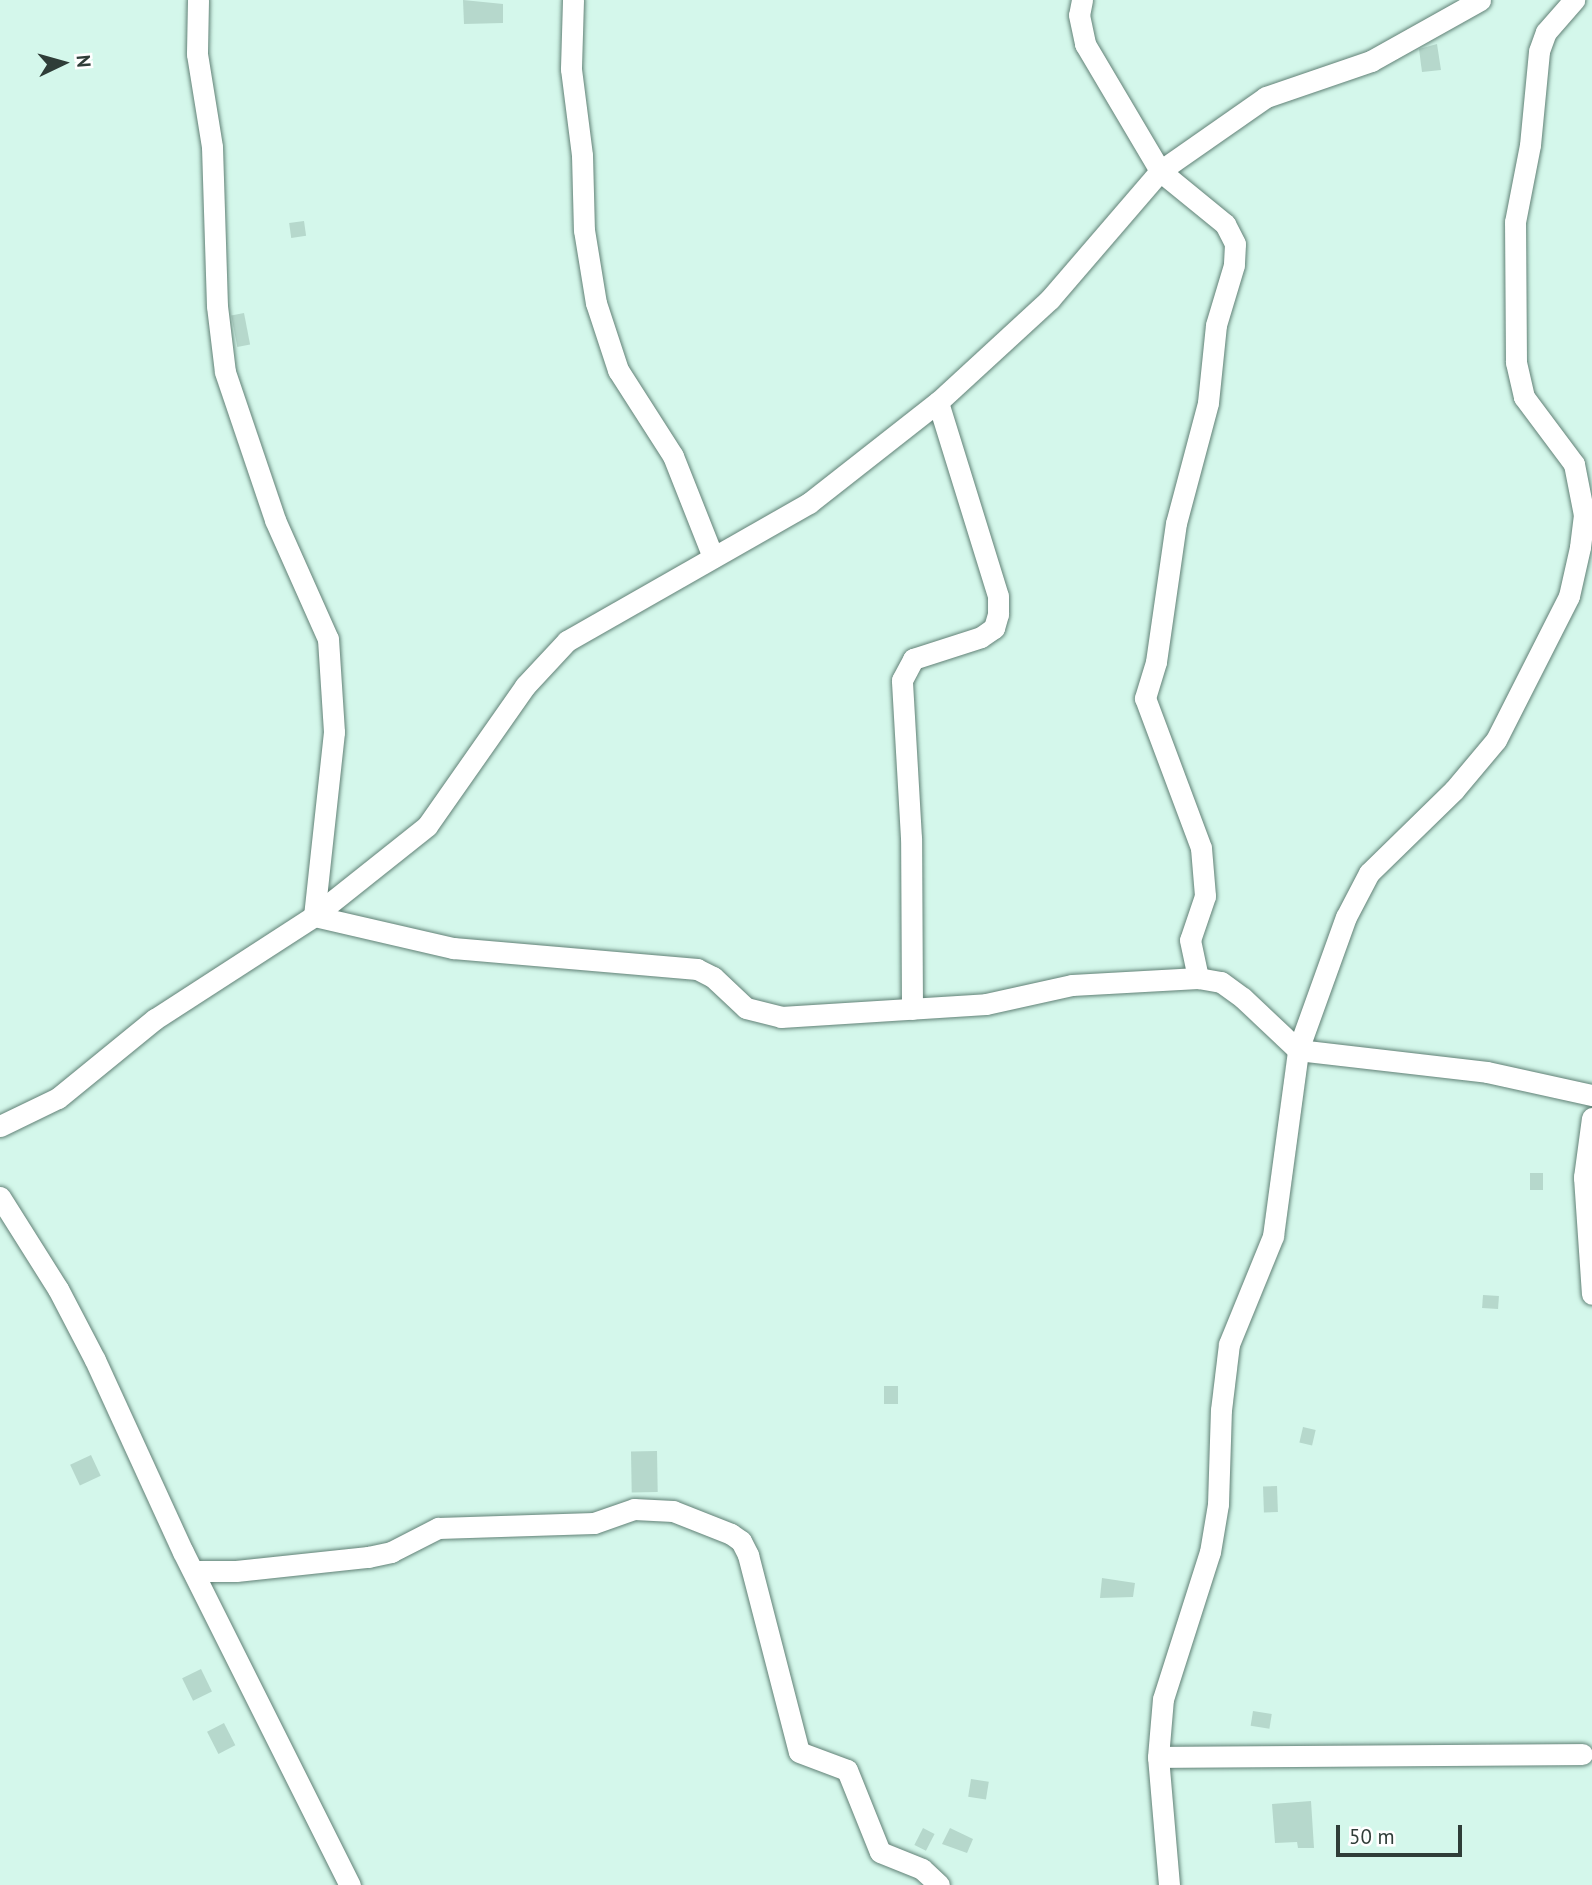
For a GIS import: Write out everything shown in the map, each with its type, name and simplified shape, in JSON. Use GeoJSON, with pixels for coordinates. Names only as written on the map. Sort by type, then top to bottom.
{"type":"FeatureCollection","features":[{"type":"Feature","properties":{"kind":"street"},"geometry":{"type":"LineString","coordinates":[[198,0],[197,54],[212,148],[217,306],[225,372],[275,520],[328,639],[334,732],[314,916]]}},
{"type":"Feature","properties":{"kind":"street"},"geometry":{"type":"LineString","coordinates":[[573,0],[571,69],[582,155],[584,230],[596,303],[618,370],[673,456],[713,557]]}},
{"type":"Feature","properties":{"kind":"street"},"geometry":{"type":"LineString","coordinates":[[1082,0],[1080,30],[1085,44],[1160,171],[1225,224],[1235,244],[1234,265],[1216,325],[1208,404],[1176,523],[1156,662],[1145,698],[1200,848],[1205,896],[1190,940],[1198,978]]}},
{"type":"Feature","properties":{"kind":"street"},"geometry":{"type":"LineString","coordinates":[[0,1126],[58,1098],[155,1019],[314,916],[427,826],[524,686],[567,641],[809,502],[938,402],[1050,299],[1160,171],[1266,97],[1371,61],[1480,0]]}},
{"type":"Feature","properties":{"kind":"street"},"geometry":{"type":"LineString","coordinates":[[1169,1885],[1158,1757],[1163,1699],[1210,1552],[1219,1504],[1221,1410],[1229,1344],[1273,1236],[1282,1196],[1298,1050],[1346,917],[1369,873],[1454,790],[1496,740],[1543,653],[1569,596],[1580,547],[1584,515],[1583,466],[1518,382],[1515,222],[1530,145],[1539,51],[1546,32],[1574,0]]}},
{"type":"Feature","properties":{"kind":"street"},"geometry":{"type":"LineString","coordinates":[[912,1009],[911,838],[902,680],[913,659],[981,637],[994,628],[998,614],[998,596],[938,402]]}},
{"type":"Feature","properties":{"kind":"street"},"geometry":{"type":"LineString","coordinates":[[314,916],[453,948],[697,969],[761,1015],[986,1004],[1072,985],[1198,978],[1232,990],[1298,1050],[1487,1072],[1592,1096]]}},
{"type":"Feature","properties":{"kind":"street"},"geometry":{"type":"LineString","coordinates":[[1592,1118],[1584,1177],[1592,1294]]}},
{"type":"Feature","properties":{"kind":"street"},"geometry":{"type":"LineString","coordinates":[[0,1197],[96,1360],[194,1571],[351,1885]]}},
{"type":"Feature","properties":{"kind":"street"},"geometry":{"type":"LineString","coordinates":[[194,1571],[236,1571],[368,1558],[391,1552],[438,1528],[594,1523],[634,1509],[660,1508],[731,1534],[741,1541],[748,1555],[799,1752],[847,1770],[880,1852],[922,1869],[939,1885]]}},
{"type":"Feature","properties":{"kind":"street"},"geometry":{"type":"LineString","coordinates":[[1158,1757],[1582,1754]]}},
{"type":"Feature","properties":{"kind":"building"},"geometry":{"type":"Polygon","coordinates":[[[463,0],[503,4],[503,23],[464,24],[463,0]]]}},
{"type":"Feature","properties":{"kind":"building"},"geometry":{"type":"Polygon","coordinates":[[[1437,44],[1441,70],[1422,72],[1419,49],[1437,44]]]}},
{"type":"Feature","properties":{"kind":"building"},"geometry":{"type":"Polygon","coordinates":[[[304,221],[306,236],[291,238],[289,223],[304,221]]]}},
{"type":"Feature","properties":{"kind":"building"},"geometry":{"type":"Polygon","coordinates":[[[244,313],[250,344],[237,347],[231,315],[244,313]]]}},
{"type":"Feature","properties":{"kind":"building"},"geometry":{"type":"Polygon","coordinates":[[[1530,1173],[1543,1173],[1543,1190],[1530,1190],[1530,1173]]]}},
{"type":"Feature","properties":{"kind":"building"},"geometry":{"type":"Polygon","coordinates":[[[1483,1295],[1499,1296],[1498,1309],[1482,1308],[1483,1295]]]}},
{"type":"Feature","properties":{"kind":"building"},"geometry":{"type":"Polygon","coordinates":[[[884,1386],[898,1386],[898,1404],[884,1404],[884,1386]]]}},
{"type":"Feature","properties":{"kind":"building"},"geometry":{"type":"Polygon","coordinates":[[[1303,1427],[1316,1430],[1312,1446],[1299,1443],[1303,1427]]]}},
{"type":"Feature","properties":{"kind":"building"},"geometry":{"type":"Polygon","coordinates":[[[631,1451],[657,1451],[658,1492],[632,1492],[631,1451]]]}},
{"type":"Feature","properties":{"kind":"building"},"geometry":{"type":"Polygon","coordinates":[[[91,1455],[101,1476],[80,1486],[70,1465],[91,1455]]]}},
{"type":"Feature","properties":{"kind":"building"},"geometry":{"type":"Polygon","coordinates":[[[1263,1486],[1277,1486],[1278,1512],[1264,1512],[1263,1486]]]}},
{"type":"Feature","properties":{"kind":"building"},"geometry":{"type":"Polygon","coordinates":[[[1102,1578],[1135,1583],[1133,1597],[1100,1598],[1102,1578]]]}},
{"type":"Feature","properties":{"kind":"building"},"geometry":{"type":"Polygon","coordinates":[[[201,1669],[212,1691],[193,1701],[182,1678],[201,1669]]]}},
{"type":"Feature","properties":{"kind":"building"},"geometry":{"type":"Polygon","coordinates":[[[1253,1711],[1272,1714],[1269,1729],[1251,1726],[1253,1711]]]}},
{"type":"Feature","properties":{"kind":"building"},"geometry":{"type":"Polygon","coordinates":[[[224,1723],[235,1745],[218,1754],[207,1732],[224,1723]]]}},
{"type":"Feature","properties":{"kind":"building"},"geometry":{"type":"Polygon","coordinates":[[[971,1779],[989,1782],[986,1800],[968,1797],[971,1779]]]}},
{"type":"Feature","properties":{"kind":"building"},"geometry":{"type":"Polygon","coordinates":[[[1311,1801],[1314,1848],[1298,1848],[1297,1842],[1275,1843],[1272,1804],[1311,1801]]]}},
{"type":"Feature","properties":{"kind":"building"},"geometry":{"type":"Polygon","coordinates":[[[923,1828],[935,1834],[926,1851],[914,1845],[923,1828]]]}},
{"type":"Feature","properties":{"kind":"building"},"geometry":{"type":"Polygon","coordinates":[[[950,1828],[973,1839],[967,1853],[942,1844],[950,1828]]]}}]}
